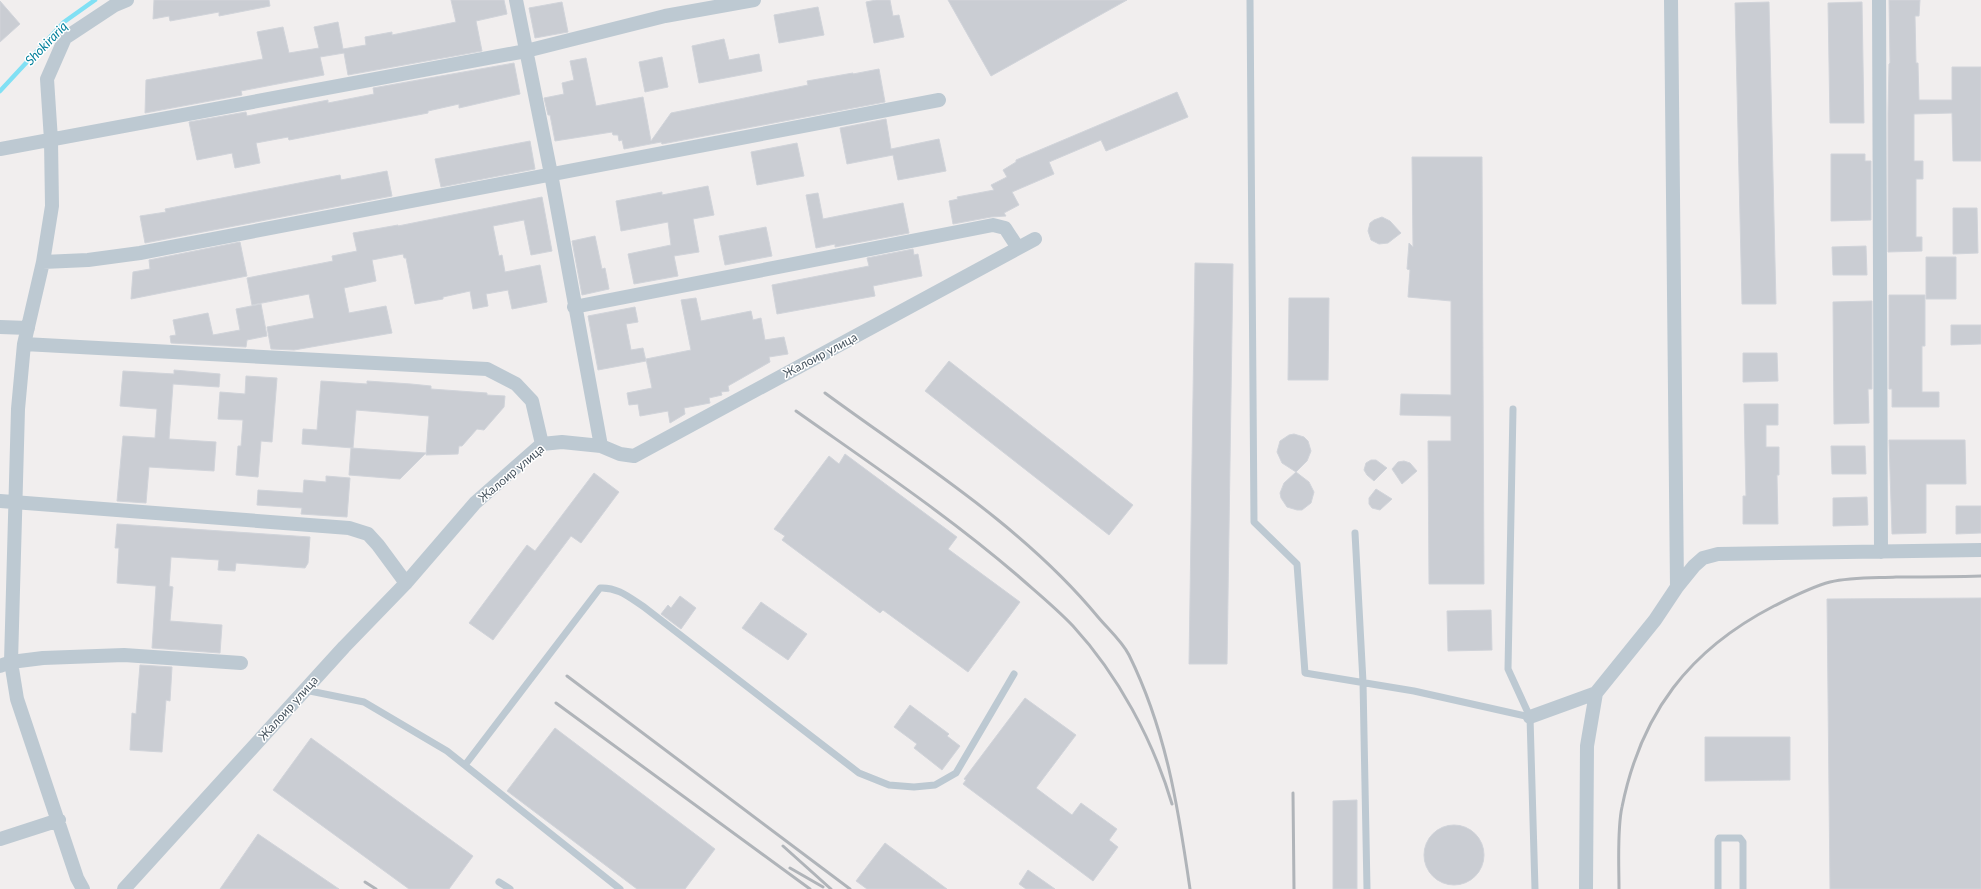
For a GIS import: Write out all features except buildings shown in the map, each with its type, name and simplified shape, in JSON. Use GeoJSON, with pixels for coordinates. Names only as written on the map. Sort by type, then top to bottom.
{"type":"FeatureCollection","features":[{"type":"Feature","properties":{"kind":"street"},"geometry":{"type":"LineString","coordinates":[[83,889],[77,878],[6,664],[18,409],[24,344],[43,262],[52,206],[51,140],[47,79],[65,38],[115,5],[127,0]]}},
{"type":"Feature","properties":{"kind":"street"},"geometry":{"type":"LineString","coordinates":[[516,0],[551,174],[574,307],[601,446]]}},
{"type":"Feature","properties":{"kind":"street"},"geometry":{"type":"LineString","coordinates":[[0,149],[526,51],[665,16],[754,0]]}},
{"type":"Feature","properties":{"kind":"street"},"geometry":{"type":"LineString","coordinates":[[1671,0],[1677,587]]}},
{"type":"Feature","properties":{"kind":"street"},"geometry":{"type":"LineString","coordinates":[[1879,0],[1881,552]]}},
{"type":"Feature","properties":{"kind":"street"},"geometry":{"type":"LineString","coordinates":[[43,262],[88,260],[140,253],[939,100]]}},
{"type":"Feature","properties":{"kind":"street"},"geometry":{"type":"LineString","coordinates":[[574,307],[993,225],[1005,228],[1018,248]]}},
{"type":"Feature","properties":{"kind":"street","name":"Жалоир улица"},"geometry":{"type":"LineString","coordinates":[[124,889],[305,690],[406,583],[475,503],[542,444],[562,442],[601,446],[620,454],[634,456],[1036,239]]}},
{"type":"Feature","properties":{"kind":"street"},"geometry":{"type":"LineString","coordinates":[[0,327],[28,328]]}},
{"type":"Feature","properties":{"kind":"street"},"geometry":{"type":"LineString","coordinates":[[24,344],[487,369],[516,384],[532,402],[542,444]]}},
{"type":"Feature","properties":{"kind":"street"},"geometry":{"type":"LineString","coordinates":[[0,501],[349,528],[368,534],[406,583]]}},
{"type":"Feature","properties":{"kind":"street"},"geometry":{"type":"LineString","coordinates":[[1586,889],[1587,746],[1596,693],[1655,620],[1677,587],[1703,558],[1718,554],[1981,550]]}},
{"type":"Feature","properties":{"kind":"street"},"geometry":{"type":"LineString","coordinates":[[6,664],[43,658],[124,655],[241,663]]}},
{"type":"Feature","properties":{"kind":"street"},"geometry":{"type":"LineString","coordinates":[[1530,717],[1596,693]]}},
{"type":"Feature","properties":{"kind":"street"},"geometry":{"type":"LineString","coordinates":[[0,839],[59,820]]}},
{"type":"Feature","properties":{"kind":"lane"},"geometry":{"type":"LineString","coordinates":[[1250,0],[1254,522],[1298,564],[1306,672],[1362,682],[1530,717]]}},
{"type":"Feature","properties":{"kind":"lane"},"geometry":{"type":"LineString","coordinates":[[1513,409],[1508,669],[1530,717],[1535,889]]}},
{"type":"Feature","properties":{"kind":"lane"},"geometry":{"type":"LineString","coordinates":[[1356,533],[1362,682],[1367,889]]}},
{"type":"Feature","properties":{"kind":"lane"},"geometry":{"type":"LineString","coordinates":[[465,765],[600,588],[611,588],[620,591],[644,607],[859,773],[889,785],[914,787],[935,785],[956,773],[1014,674]]}},
{"type":"Feature","properties":{"kind":"lane"},"geometry":{"type":"LineString","coordinates":[[305,690],[364,702],[447,751],[620,889]]}},
{"type":"Feature","properties":{"kind":"lane"},"geometry":{"type":"LineString","coordinates":[[1718,889],[1719,838],[1740,838],[1743,842],[1743,889]]}},
{"type":"Feature","properties":{"kind":"lane"},"geometry":{"type":"LineString","coordinates":[[499,882],[510,889]]}},
{"type":"Feature","properties":{"kind":"waterway","name":"Shokirariq"},"geometry":{"type":"LineString","coordinates":[[0,91],[64,22],[95,0]]}},
{"type":"Feature","properties":{"kind":"railway"},"geometry":{"type":"LineString","coordinates":[[825,393],[933,470],[1004,525],[1069,584],[1123,645],[1142,683],[1169,769],[1181,828],[1190,889]]}},
{"type":"Feature","properties":{"kind":"railway"},"geometry":{"type":"LineString","coordinates":[[796,411],[908,490],[963,532],[1017,575],[1053,606],[1073,626],[1105,665],[1132,709],[1155,756],[1172,804]]}},
{"type":"Feature","properties":{"kind":"railway"},"geometry":{"type":"LineString","coordinates":[[1619,889],[1620,816],[1630,773],[1642,742],[1656,714],[1673,688],[1694,664],[1717,643],[1744,623],[1774,606],[1809,589],[1830,582],[1863,578],[1981,576]]}},
{"type":"Feature","properties":{"kind":"railway"},"geometry":{"type":"LineString","coordinates":[[567,676],[850,889]]}},
{"type":"Feature","properties":{"kind":"railway"},"geometry":{"type":"LineString","coordinates":[[556,703],[810,889]]}},
{"type":"Feature","properties":{"kind":"railway"},"geometry":{"type":"LineString","coordinates":[[1293,793],[1294,889]]}},
{"type":"Feature","properties":{"kind":"railway"},"geometry":{"type":"LineString","coordinates":[[783,846],[831,889]]}},
{"type":"Feature","properties":{"kind":"railway"},"geometry":{"type":"LineString","coordinates":[[790,868],[823,887]]}},
{"type":"Feature","properties":{"kind":"railway"},"geometry":{"type":"LineString","coordinates":[[365,882],[376,889]]}}]}
